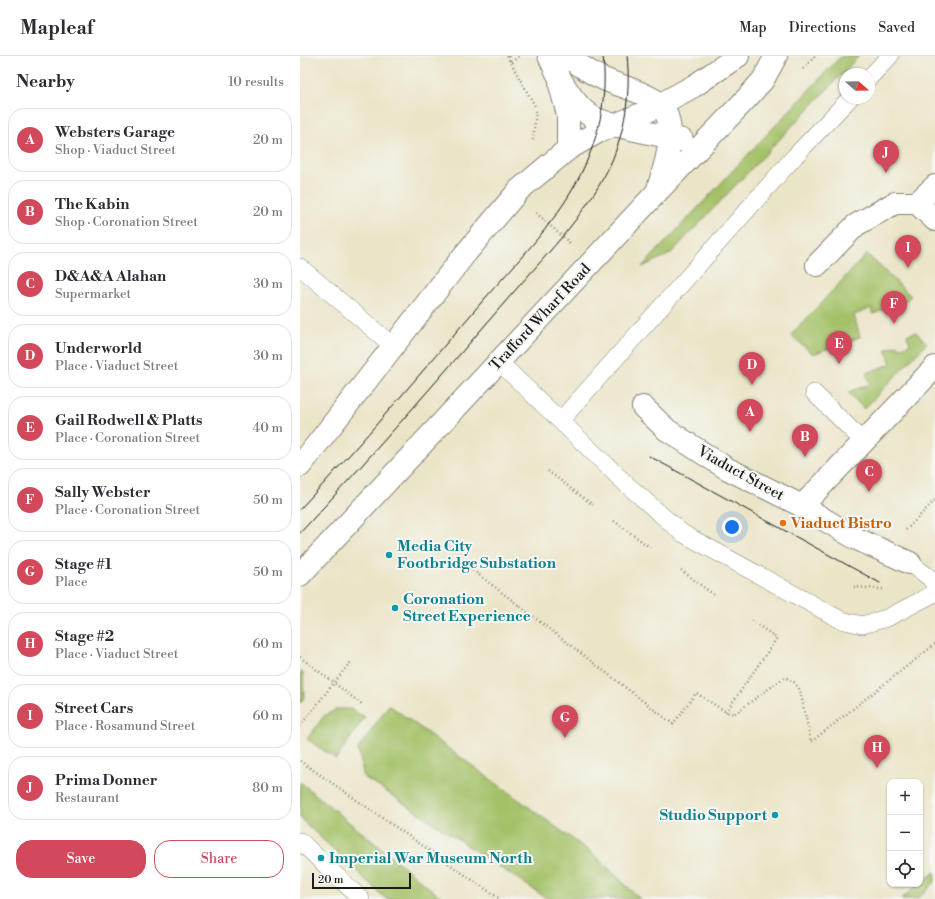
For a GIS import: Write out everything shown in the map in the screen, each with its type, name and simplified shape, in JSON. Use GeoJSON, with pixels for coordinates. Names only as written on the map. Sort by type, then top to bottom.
{"type":"FeatureCollection","features":[{"type":"Feature","properties":{"kind":"street"},"geometry":{"type":"LineString","coordinates":[[300,466],[465,254],[519,190],[568,149],[613,124],[660,104],[694,86],[738,56]]}},
{"type":"Feature","properties":{"kind":"street","name":"Trafford Wharf Road"},"geometry":{"type":"LineString","coordinates":[[300,575],[700,145],[763,80],[776,56]]}},
{"type":"Feature","properties":{"kind":"street"},"geometry":{"type":"LineString","coordinates":[[558,62],[584,69],[604,80],[628,88],[660,104],[668,119],[670,137],[665,165],[657,192]]}},
{"type":"Feature","properties":{"kind":"street"},"geometry":{"type":"LineString","coordinates":[[558,62],[575,100],[588,114],[613,124],[700,145]]}},
{"type":"Feature","properties":{"kind":"street"},"geometry":{"type":"LineString","coordinates":[[558,62],[568,115],[568,149]]}},
{"type":"Feature","properties":{"kind":"street"},"geometry":{"type":"LineString","coordinates":[[817,265],[856,225],[895,203],[917,203],[935,186]]}},
{"type":"Feature","properties":{"kind":"street"},"geometry":{"type":"LineString","coordinates":[[917,203],[935,220]]}},
{"type":"Feature","properties":{"kind":"street"},"geometry":{"type":"LineString","coordinates":[[802,506],[935,367]]}},
{"type":"Feature","properties":{"kind":"street","name":"Viaduct Street"},"geometry":{"type":"LineString","coordinates":[[643,407],[667,430],[726,468],[802,506],[855,538],[910,563]]}},
{"type":"Feature","properties":{"kind":"lane"},"geometry":{"type":"LineString","coordinates":[[875,72],[890,56]]}},
{"type":"Feature","properties":{"kind":"lane"},"geometry":{"type":"LineString","coordinates":[[561,420],[795,156],[844,104]]}},
{"type":"Feature","properties":{"kind":"lane"},"geometry":{"type":"LineString","coordinates":[[300,267],[393,346]]}},
{"type":"Feature","properties":{"kind":"lane"},"geometry":{"type":"LineString","coordinates":[[499,362],[626,483],[682,533],[841,620],[862,625],[887,618],[935,593]]}},
{"type":"Feature","properties":{"kind":"lane"},"geometry":{"type":"LineString","coordinates":[[814,394],[863,441]]}},
{"type":"Feature","properties":{"kind":"lane"},"geometry":{"type":"LineString","coordinates":[[910,563],[930,578],[935,585]]}},
{"type":"Feature","properties":{"kind":"lane"},"geometry":{"type":"LineString","coordinates":[[300,840],[361,899]]}},
{"type":"Feature","properties":{"kind":"path"},"geometry":{"type":"LineString","coordinates":[[508,56],[536,109],[533,139]]}},
{"type":"Feature","properties":{"kind":"path"},"geometry":{"type":"LineString","coordinates":[[511,63],[519,56]]}},
{"type":"Feature","properties":{"kind":"path"},"geometry":{"type":"LineString","coordinates":[[532,209],[576,249]]}},
{"type":"Feature","properties":{"kind":"path"},"geometry":{"type":"LineString","coordinates":[[548,471],[593,505]]}},
{"type":"Feature","properties":{"kind":"path"},"geometry":{"type":"LineString","coordinates":[[901,535],[935,500]]}},
{"type":"Feature","properties":{"kind":"path"},"geometry":{"type":"LineString","coordinates":[[614,521],[651,548]]}},
{"type":"Feature","properties":{"kind":"path"},"geometry":{"type":"LineString","coordinates":[[457,558],[673,724],[696,693],[726,712],[734,714],[785,677],[794,682],[800,690],[811,742],[935,644]]}},
{"type":"Feature","properties":{"kind":"path"},"geometry":{"type":"LineString","coordinates":[[681,570],[714,595]]}},
{"type":"Feature","properties":{"kind":"path"},"geometry":{"type":"LineString","coordinates":[[726,712],[777,638],[749,619]]}},
{"type":"Feature","properties":{"kind":"path"},"geometry":{"type":"LineString","coordinates":[[300,657],[363,705]]}},
{"type":"Feature","properties":{"kind":"path"},"geometry":{"type":"LineString","coordinates":[[300,726],[352,660]]}},
{"type":"Feature","properties":{"kind":"path"},"geometry":{"type":"LineString","coordinates":[[300,761],[500,899]]}},
{"type":"Feature","properties":{"kind":"green space"},"geometry":{"type":"Polygon","coordinates":[[[841,56],[859,56],[848,68],[839,68],[839,77],[670,254],[642,267],[841,56]]]}},
{"type":"Feature","properties":{"kind":"green space"},"geometry":{"type":"Polygon","coordinates":[[[867,254],[911,296],[905,302],[873,314],[871,308],[854,315],[860,337],[813,354],[791,335],[867,254]]]}},
{"type":"Feature","properties":{"kind":"green space"},"geometry":{"type":"Polygon","coordinates":[[[916,332],[927,343],[864,409],[848,392],[870,384],[866,373],[891,364],[886,349],[898,345],[899,348],[910,344],[907,335],[916,332]]]}},
{"type":"Feature","properties":{"kind":"green space"},"geometry":{"type":"Polygon","coordinates":[[[300,671],[303,673],[304,698],[300,703],[300,671]]]}},
{"type":"Feature","properties":{"kind":"green space"},"geometry":{"type":"Polygon","coordinates":[[[389,705],[597,857],[640,899],[548,899],[364,777],[358,749],[389,705]]]}},
{"type":"Feature","properties":{"kind":"green space"},"geometry":{"type":"Polygon","coordinates":[[[337,709],[350,709],[365,717],[336,759],[307,739],[324,716],[337,709]]]}},
{"type":"Feature","properties":{"kind":"green space"},"geometry":{"type":"Polygon","coordinates":[[[300,782],[443,899],[386,899],[300,818],[300,782]]]}},
{"type":"Feature","properties":{"kind":"green space"},"geometry":{"type":"Polygon","coordinates":[[[935,872],[935,882],[918,899],[901,899],[916,887],[923,887],[923,882],[935,872]]]}},
{"type":"Feature","properties":{"kind":"tram line"},"geometry":{"type":"LineString","coordinates":[[300,509],[369,433],[538,238],[564,203],[591,152],[599,125],[602,112],[604,84],[603,56]]}},
{"type":"Feature","properties":{"kind":"tram line"},"geometry":{"type":"LineString","coordinates":[[300,533],[404,419],[576,220],[600,184],[610,165],[620,139],[626,112],[628,84],[627,56]]}},
{"type":"Feature","properties":{"kind":"tram line"},"geometry":{"type":"LineString","coordinates":[[649,456],[880,583]]}},
{"type":"Feature","properties":{"kind":"place","name":"Prima Donner"},"geometry":{"type":"Point","coordinates":[886,173]}},
{"type":"Feature","properties":{"kind":"place","name":"Street Cars"},"geometry":{"type":"Point","coordinates":[908,268]}},
{"type":"Feature","properties":{"kind":"place","name":"Sally Webster"},"geometry":{"type":"Point","coordinates":[894,324]}},
{"type":"Feature","properties":{"kind":"place","name":"Gail Rodwell & Platts"},"geometry":{"type":"Point","coordinates":[839,364]}},
{"type":"Feature","properties":{"kind":"place","name":"Underworld"},"geometry":{"type":"Point","coordinates":[752,385]}},
{"type":"Feature","properties":{"kind":"place","name":"Websters Garage"},"geometry":{"type":"Point","coordinates":[750,432]}},
{"type":"Feature","properties":{"kind":"place","name":"The Kabin"},"geometry":{"type":"Point","coordinates":[805,457]}},
{"type":"Feature","properties":{"kind":"place","name":"D&A&A Alahan"},"geometry":{"type":"Point","coordinates":[869,492]}},
{"type":"Feature","properties":{"kind":"place","name":"Viaduct Bistro"},"geometry":{"type":"Point","coordinates":[783,523]}},
{"type":"Feature","properties":{"kind":"place","name":"Media City Footbridge Substation"},"geometry":{"type":"Point","coordinates":[389,555]}},
{"type":"Feature","properties":{"kind":"place","name":"Coronation Street Experience"},"geometry":{"type":"Point","coordinates":[395,608]}},
{"type":"Feature","properties":{"kind":"place","name":"Stage #1"},"geometry":{"type":"Point","coordinates":[565,738]}},
{"type":"Feature","properties":{"kind":"place","name":"Stage #2"},"geometry":{"type":"Point","coordinates":[877,768]}},
{"type":"Feature","properties":{"kind":"place","name":"Studio Support"},"geometry":{"type":"Point","coordinates":[775,815]}},
{"type":"Feature","properties":{"kind":"place","name":"Imperial War Museum North"},"geometry":{"type":"Point","coordinates":[321,858]}}]}
